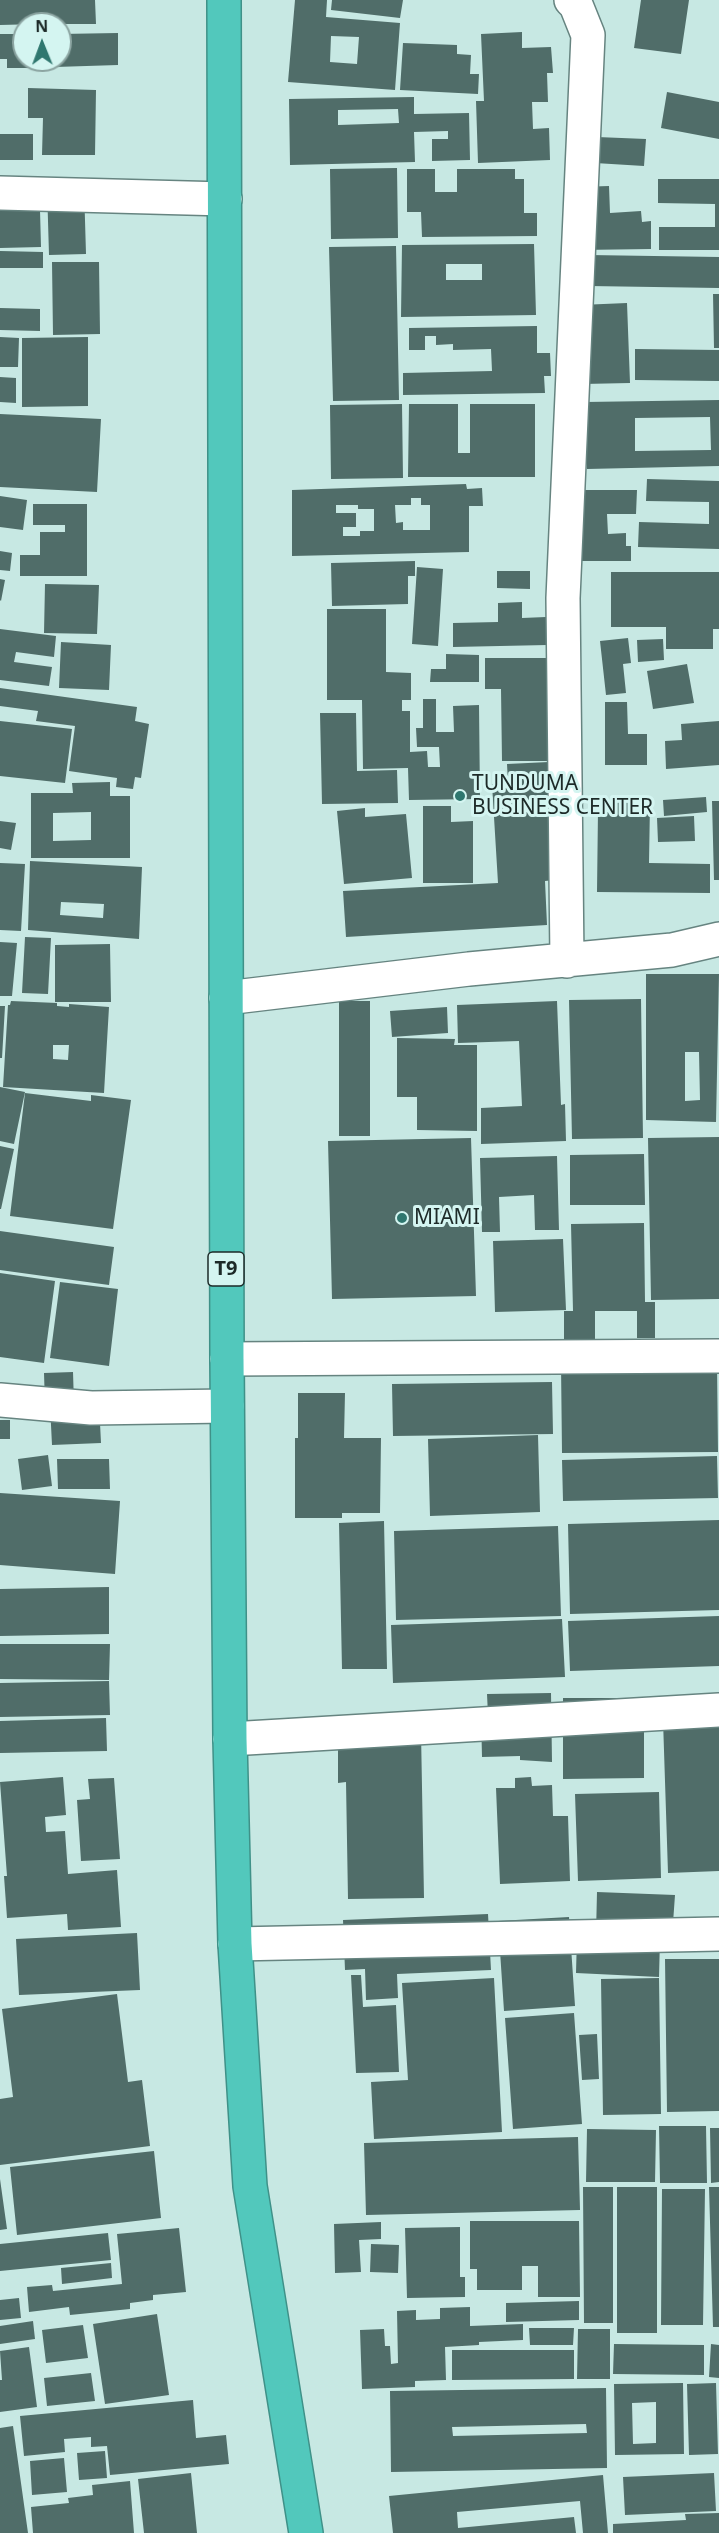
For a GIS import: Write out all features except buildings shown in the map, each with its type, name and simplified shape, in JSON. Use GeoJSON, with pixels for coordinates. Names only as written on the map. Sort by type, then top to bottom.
{"type":"FeatureCollection","features":[{"type":"Feature","properties":{"kind":"highway","name":"T9"},"geometry":{"type":"LineString","coordinates":[[224,0],[227,1406],[230,1739],[235,1944],[250,2187],[306,2533]]}},
{"type":"Feature","properties":{"kind":"street"},"geometry":{"type":"LineString","coordinates":[[567,961],[563,598],[588,35],[576,5],[571,0]]}},
{"type":"Feature","properties":{"kind":"street"},"geometry":{"type":"LineString","coordinates":[[0,193],[225,199]]}},
{"type":"Feature","properties":{"kind":"street"},"geometry":{"type":"LineString","coordinates":[[226,998],[469,969],[672,950],[719,939]]}},
{"type":"Feature","properties":{"kind":"street"},"geometry":{"type":"LineString","coordinates":[[227,1359],[719,1356]]}},
{"type":"Feature","properties":{"kind":"street"},"geometry":{"type":"LineString","coordinates":[[0,1400],[91,1408],[227,1406]]}},
{"type":"Feature","properties":{"kind":"street"},"geometry":{"type":"LineString","coordinates":[[230,1739],[719,1710]]}},
{"type":"Feature","properties":{"kind":"street"},"geometry":{"type":"LineString","coordinates":[[235,1944],[719,1934]]}},
{"type":"Feature","properties":{"kind":"place","name":"TUNDUMA BUSINESS CENTER"},"geometry":{"type":"Point","coordinates":[460,796]}},
{"type":"Feature","properties":{"kind":"place","name":"MIAMI"},"geometry":{"type":"Point","coordinates":[402,1218]}}]}
